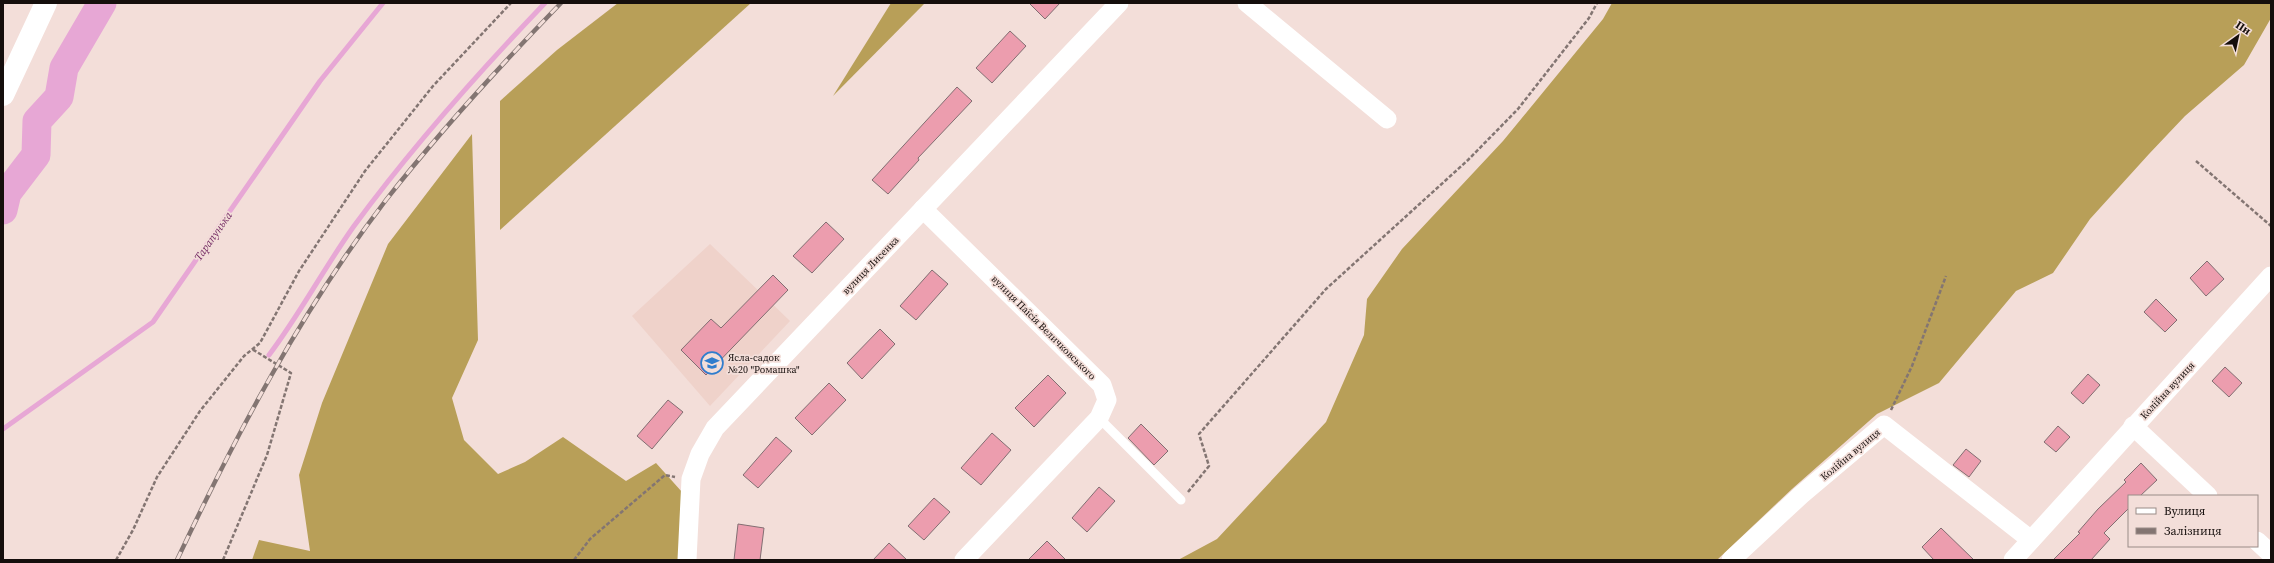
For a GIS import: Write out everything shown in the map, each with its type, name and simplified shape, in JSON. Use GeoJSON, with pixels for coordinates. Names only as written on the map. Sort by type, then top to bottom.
{"type":"FeatureCollection","features":[{"type":"Feature","properties":{"kind":"street"},"geometry":{"type":"LineString","coordinates":[[3,95],[46,3]]}},
{"type":"Feature","properties":{"kind":"street","name":"вулиця Лисенка"},"geometry":{"type":"LineString","coordinates":[[687,560],[691,479],[700,454],[715,428],[1119,3]]}},
{"type":"Feature","properties":{"kind":"street"},"geometry":{"type":"LineString","coordinates":[[1247,3],[1387,119]]}},
{"type":"Feature","properties":{"kind":"street","name":"вулиця Паїсія Величковського"},"geometry":{"type":"LineString","coordinates":[[923,209],[1102,385],[1107,400],[1099,418],[964,560]]}},
{"type":"Feature","properties":{"kind":"street","name":"Колійна вулиця"},"geometry":{"type":"LineString","coordinates":[[2013,560],[2133,426],[2271,276]]}},
{"type":"Feature","properties":{"kind":"street","name":"Колійна вулиця"},"geometry":{"type":"LineString","coordinates":[[1731,560],[1801,495],[1884,425],[2031,540]]}},
{"type":"Feature","properties":{"kind":"street"},"geometry":{"type":"LineString","coordinates":[[2133,426],[2207,495]]}},
{"type":"Feature","properties":{"kind":"street"},"geometry":{"type":"LineString","coordinates":[[2258,542],[2271,554]]}},
{"type":"Feature","properties":{"kind":"lane"},"geometry":{"type":"LineString","coordinates":[[1099,418],[1182,500]]}},
{"type":"Feature","properties":{"kind":"path"},"geometry":{"type":"LineString","coordinates":[[116,560],[133,530],[157,477],[200,411],[244,356],[260,342],[299,271],[365,171],[433,86],[510,3]]}},
{"type":"Feature","properties":{"kind":"path"},"geometry":{"type":"LineString","coordinates":[[1182,500],[1208,466],[1199,434],[1326,289],[1468,160],[1518,109],[1589,18],[1598,3]]}},
{"type":"Feature","properties":{"kind":"path"},"geometry":{"type":"LineString","coordinates":[[2196,160],[2271,226]]}},
{"type":"Feature","properties":{"kind":"path"},"geometry":{"type":"LineString","coordinates":[[1884,425],[1912,366],[1946,276]]}},
{"type":"Feature","properties":{"kind":"path"},"geometry":{"type":"LineString","coordinates":[[224,560],[267,455],[291,373],[252,349]]}},
{"type":"Feature","properties":{"kind":"path"},"geometry":{"type":"LineString","coordinates":[[574,560],[590,539],[665,475]]}},
{"type":"Feature","properties":{"kind":"shaded area"},"geometry":{"type":"Polygon","coordinates":[[[618,3],[751,3],[500,230],[500,101],[557,50],[618,3]]]}},
{"type":"Feature","properties":{"kind":"shaded area"},"geometry":{"type":"Polygon","coordinates":[[[891,3],[925,3],[833,96],[891,3]]]}},
{"type":"Feature","properties":{"kind":"shaded area"},"geometry":{"type":"Polygon","coordinates":[[[1612,3],[2271,3],[2271,18],[2244,65],[2185,116],[2149,154],[2090,219],[2053,273],[2016,291],[1939,383],[1877,414],[1792,489],[1717,560],[1178,560],[1217,539],[1326,422],[1364,335],[1367,299],[1402,249],[1503,141],[1603,19],[1612,3]]]}},
{"type":"Feature","properties":{"kind":"shaded area"},"geometry":{"type":"Polygon","coordinates":[[[472,134],[478,340],[452,398],[464,440],[498,474],[525,462],[563,437],[626,481],[656,463],[682,492],[679,560],[252,560],[259,540],[310,551],[299,475],[322,403],[388,244],[472,134]]]}},
{"type":"Feature","properties":{"kind":"shaded area","name":"Ясла-садок №20 \"Ромашка\""},"geometry":{"type":"Polygon","coordinates":[[[710,244],[790,321],[710,406],[632,316],[710,244]]]}},
{"type":"Feature","properties":{"kind":"building"},"geometry":{"type":"Polygon","coordinates":[[[1029,3],[1060,3],[1045,19],[1029,3]]]}},
{"type":"Feature","properties":{"kind":"building"},"geometry":{"type":"Polygon","coordinates":[[[1010,31],[1026,46],[992,83],[976,68],[1010,31]]]}},
{"type":"Feature","properties":{"kind":"building"},"geometry":{"type":"Polygon","coordinates":[[[957,87],[972,101],[918,158],[919,160],[888,194],[872,180],[957,87]]]}},
{"type":"Feature","properties":{"kind":"building"},"geometry":{"type":"Polygon","coordinates":[[[826,222],[844,239],[812,273],[793,256],[826,222]]]}},
{"type":"Feature","properties":{"kind":"building"},"geometry":{"type":"Polygon","coordinates":[[[2207,261],[2224,279],[2206,296],[2190,278],[2207,261]]]}},
{"type":"Feature","properties":{"kind":"building"},"geometry":{"type":"Polygon","coordinates":[[[932,270],[948,284],[916,320],[900,306],[932,270]]]}},
{"type":"Feature","properties":{"kind":"building"},"geometry":{"type":"Polygon","coordinates":[[[773,275],[788,290],[706,375],[681,350],[711,319],[721,328],[773,275]]]}},
{"type":"Feature","properties":{"kind":"building"},"geometry":{"type":"Polygon","coordinates":[[[2156,299],[2177,320],[2165,332],[2144,312],[2156,299]]]}},
{"type":"Feature","properties":{"kind":"building"},"geometry":{"type":"Polygon","coordinates":[[[880,329],[895,344],[862,379],[847,363],[880,329]]]}},
{"type":"Feature","properties":{"kind":"building"},"geometry":{"type":"Polygon","coordinates":[[[2225,367],[2242,383],[2229,397],[2212,381],[2225,367]]]}},
{"type":"Feature","properties":{"kind":"building"},"geometry":{"type":"Polygon","coordinates":[[[2088,374],[2100,385],[2083,404],[2071,393],[2088,374]]]}},
{"type":"Feature","properties":{"kind":"building"},"geometry":{"type":"Polygon","coordinates":[[[1048,375],[1066,393],[1034,427],[1015,408],[1048,375]]]}},
{"type":"Feature","properties":{"kind":"building"},"geometry":{"type":"Polygon","coordinates":[[[829,383],[846,400],[812,435],[795,418],[829,383]]]}},
{"type":"Feature","properties":{"kind":"building"},"geometry":{"type":"Polygon","coordinates":[[[668,400],[683,412],[652,449],[637,436],[668,400]]]}},
{"type":"Feature","properties":{"kind":"building"},"geometry":{"type":"Polygon","coordinates":[[[1141,424],[1168,451],[1154,465],[1128,438],[1141,424]]]}},
{"type":"Feature","properties":{"kind":"building"},"geometry":{"type":"Polygon","coordinates":[[[2058,426],[2070,437],[2056,452],[2044,442],[2058,426]]]}},
{"type":"Feature","properties":{"kind":"building"},"geometry":{"type":"Polygon","coordinates":[[[992,433],[1011,450],[981,485],[961,468],[992,433]]]}},
{"type":"Feature","properties":{"kind":"building"},"geometry":{"type":"Polygon","coordinates":[[[776,437],[792,451],[758,488],[743,475],[776,437]]]}},
{"type":"Feature","properties":{"kind":"building"},"geometry":{"type":"Polygon","coordinates":[[[1966,449],[1981,461],[1969,477],[1953,465],[1966,449]]]}},
{"type":"Feature","properties":{"kind":"building"},"geometry":{"type":"Polygon","coordinates":[[[2141,463],[2157,480],[2141,495],[2128,495],[2128,509],[2104,533],[2110,539],[2091,560],[2053,560],[2080,533],[2078,532],[2098,509],[2126,482],[2124,480],[2141,463]]]}},
{"type":"Feature","properties":{"kind":"building"},"geometry":{"type":"Polygon","coordinates":[[[1099,487],[1115,501],[1087,532],[1072,518],[1099,487]]]}},
{"type":"Feature","properties":{"kind":"building"},"geometry":{"type":"Polygon","coordinates":[[[934,498],[950,512],[924,540],[908,526],[934,498]]]}},
{"type":"Feature","properties":{"kind":"building"},"geometry":{"type":"Polygon","coordinates":[[[738,524],[764,528],[760,560],[734,560],[738,524]]]}},
{"type":"Feature","properties":{"kind":"building"},"geometry":{"type":"Polygon","coordinates":[[[1941,528],[1974,560],[1934,560],[1922,547],[1941,528]]]}},
{"type":"Feature","properties":{"kind":"building"},"geometry":{"type":"Polygon","coordinates":[[[1047,541],[1066,560],[1028,560],[1047,541]]]}},
{"type":"Feature","properties":{"kind":"building"},"geometry":{"type":"Polygon","coordinates":[[[889,543],[907,560],[873,560],[889,543]]]}},
{"type":"Feature","properties":{"kind":"waterway","name":"Тарапунька"},"geometry":{"type":"LineString","coordinates":[[3,210],[7,193],[36,155],[37,121],[59,97],[64,68],[102,3]]}},
{"type":"Feature","properties":{"kind":"waterway","name":"Тарапунька"},"geometry":{"type":"LineString","coordinates":[[3,429],[153,322],[320,81],[383,3]]}},
{"type":"Feature","properties":{"kind":"waterway"},"geometry":{"type":"LineString","coordinates":[[269,355],[343,242],[376,197],[422,139],[545,3]]}},
{"type":"Feature","properties":{"kind":"railway"},"geometry":{"type":"LineString","coordinates":[[177,560],[199,513],[272,375],[298,330],[355,242],[386,200],[449,124],[561,3]]}},
{"type":"Feature","properties":{"kind":"place","name":"Ясла-садок №20 \"Ромашка\""},"geometry":{"type":"Point","coordinates":[712,363]}}]}
